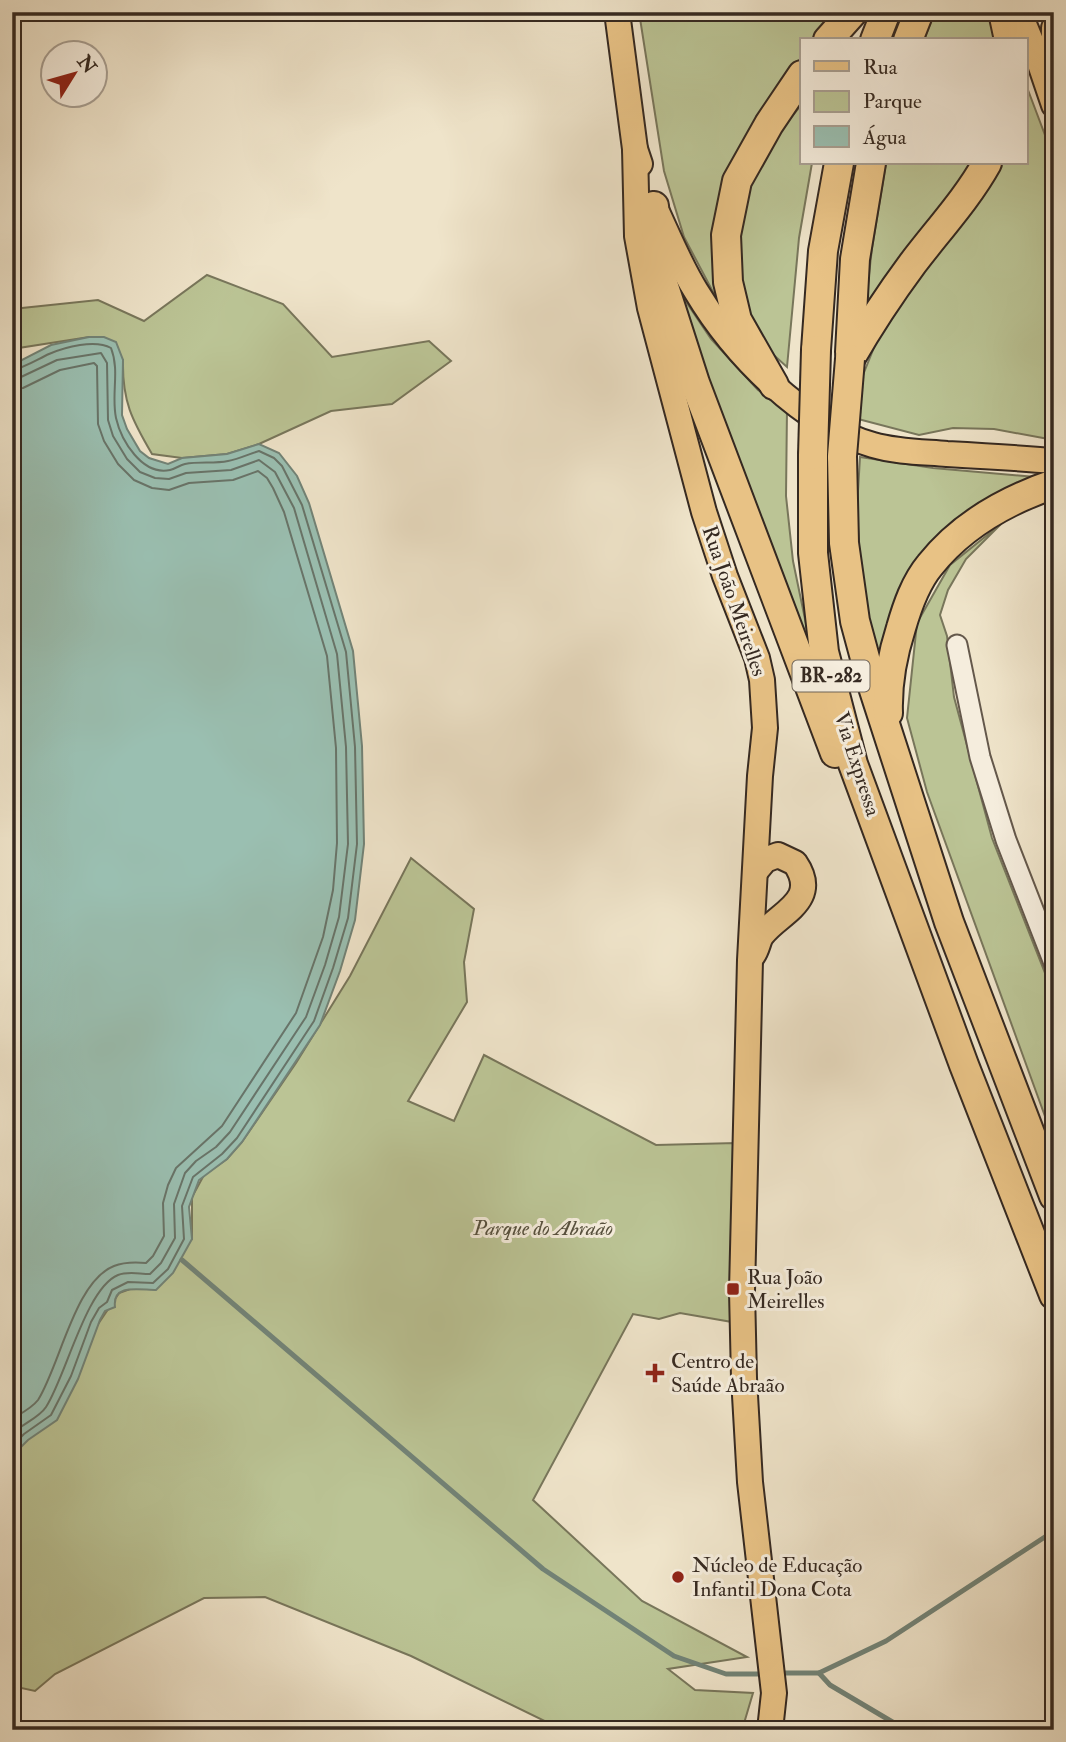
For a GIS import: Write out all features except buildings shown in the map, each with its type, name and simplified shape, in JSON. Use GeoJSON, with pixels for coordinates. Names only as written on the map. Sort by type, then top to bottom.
{"type":"FeatureCollection","features":[{"type":"Feature","properties":{"kind":"highway"},"geometry":{"type":"LineString","coordinates":[[830,38],[853,12]]}},
{"type":"Feature","properties":{"kind":"highway"},"geometry":{"type":"LineString","coordinates":[[876,38],[886,12]]}},
{"type":"Feature","properties":{"kind":"highway"},"geometry":{"type":"LineString","coordinates":[[909,38],[919,12]]}},
{"type":"Feature","properties":{"kind":"highway"},"geometry":{"type":"LineString","coordinates":[[1003,12],[1009,38]]}},
{"type":"Feature","properties":{"kind":"highway"},"geometry":{"type":"LineString","coordinates":[[774,385],[737,320],[728,282],[726,235],[737,181],[769,124],[800,78]]}},
{"type":"Feature","properties":{"kind":"highway","name":"Via Expressa"},"geometry":{"type":"LineString","coordinates":[[839,164],[823,251],[816,350],[813,553],[824,652],[853,764],[964,1065],[1054,1295]]}},
{"type":"Feature","properties":{"kind":"highway","name":"Via Expressa"},"geometry":{"type":"LineString","coordinates":[[871,164],[855,259],[842,456],[844,543],[855,621],[949,922],[1054,1196]]}},
{"type":"Feature","properties":{"kind":"highway"},"geometry":{"type":"LineString","coordinates":[[850,359],[910,267],[987,164]]}},
{"type":"Feature","properties":{"kind":"highway"},"geometry":{"type":"LineString","coordinates":[[654,206],[661,277],[695,383],[849,787],[900,888]]}},
{"type":"Feature","properties":{"kind":"highway"},"geometry":{"type":"LineString","coordinates":[[888,733],[887,693],[894,649],[909,603],[928,567],[960,534],[995,511],[1054,484]]}},
{"type":"Feature","properties":{"kind":"main road"},"geometry":{"type":"LineString","coordinates":[[617,12],[635,149],[654,206],[695,289],[708,309],[741,351],[774,385],[818,421],[873,445],[912,452],[1054,461]]}},
{"type":"Feature","properties":{"kind":"main road"},"geometry":{"type":"LineString","coordinates":[[1018,12],[1054,105]]}},
{"type":"Feature","properties":{"kind":"main road"},"geometry":{"type":"LineString","coordinates":[[1054,28],[1054,96]]}},
{"type":"Feature","properties":{"kind":"main road","name":"Rua João Meirelles"},"geometry":{"type":"LineString","coordinates":[[635,149],[637,236],[650,308],[704,512],[757,658],[762,680],[765,728],[750,960],[743,1265],[744,1378],[750,1482],[774,1693],[770,1730]]}},
{"type":"Feature","properties":{"kind":"main road"},"geometry":{"type":"LineString","coordinates":[[750,960],[757,949],[760,936],[793,909],[800,894],[802,879],[795,863],[778,855],[765,860],[755,872]]}},
{"type":"Feature","properties":{"kind":"street"},"geometry":{"type":"LineString","coordinates":[[957,645],[979,757],[1006,840],[1054,963]]}},
{"type":"Feature","properties":{"kind":"green space"},"geometry":{"type":"Polygon","coordinates":[[[639,12],[837,12],[818,38],[800,38],[800,65],[759,121],[721,307],[684,237],[664,171],[639,12]]]}},
{"type":"Feature","properties":{"kind":"green space"},"geometry":{"type":"Polygon","coordinates":[[[935,12],[992,12],[999,38],[925,38],[935,12]]]}},
{"type":"Feature","properties":{"kind":"green space"},"geometry":{"type":"Polygon","coordinates":[[[1028,90],[1054,159],[1054,440],[994,429],[953,428],[919,435],[858,419],[863,375],[879,335],[997,164],[1028,164],[1028,90]]]}},
{"type":"Feature","properties":{"kind":"green space"},"geometry":{"type":"Polygon","coordinates":[[[800,106],[800,164],[812,164],[799,238],[787,367],[767,349],[753,325],[737,278],[734,235],[744,189],[779,132],[800,106]]]}},
{"type":"Feature","properties":{"kind":"green space"},"geometry":{"type":"Polygon","coordinates":[[[886,164],[978,164],[865,311],[886,164]]]}},
{"type":"Feature","properties":{"kind":"green space"},"geometry":{"type":"Polygon","coordinates":[[[207,275],[283,304],[332,357],[429,341],[451,361],[392,404],[331,411],[259,444],[227,454],[182,458],[152,454],[126,399],[123,360],[89,337],[12,349],[12,313],[22,308],[98,300],[144,321],[207,275]]]}},
{"type":"Feature","properties":{"kind":"green space"},"geometry":{"type":"Polygon","coordinates":[[[672,281],[711,339],[758,390],[787,409],[786,496],[793,561],[811,648],[774,561],[672,281]]]}},
{"type":"Feature","properties":{"kind":"green space"},"geometry":{"type":"Polygon","coordinates":[[[860,457],[933,468],[1035,477],[981,502],[953,522],[923,555],[877,672],[861,585],[857,508],[860,457]]]}},
{"type":"Feature","properties":{"kind":"green space"},"geometry":{"type":"Polygon","coordinates":[[[1001,524],[966,559],[948,590],[940,615],[947,636],[954,697],[992,838],[1054,996],[1054,1141],[927,792],[907,718],[917,623],[950,565],[1001,524]]]}},
{"type":"Feature","properties":{"kind":"green space","name":"Parque do Abraão"},"geometry":{"type":"Polygon","coordinates":[[[411,858],[474,909],[464,962],[467,1002],[408,1101],[454,1121],[484,1055],[656,1145],[736,1143],[732,1322],[680,1313],[659,1319],[633,1314],[533,1500],[642,1601],[747,1657],[668,1669],[695,1690],[753,1693],[742,1730],[563,1730],[411,1656],[265,1597],[204,1598],[55,1674],[35,1691],[12,1686],[12,1452],[119,1293],[130,1289],[192,1239],[192,1197],[204,1175],[227,1159],[242,1142],[296,1063],[350,976],[411,858]]]}},
{"type":"Feature","properties":{"kind":"water"},"geometry":{"type":"Polygon","coordinates":[[[89,337],[104,337],[116,342],[123,360],[122,415],[140,451],[149,458],[168,464],[182,458],[227,454],[259,444],[279,453],[297,476],[309,503],[353,651],[362,746],[364,844],[355,920],[320,1025],[242,1142],[227,1159],[199,1180],[189,1207],[192,1239],[173,1273],[156,1290],[135,1289],[118,1294],[115,1307],[105,1311],[100,1320],[78,1379],[57,1420],[28,1440],[12,1456],[12,365],[51,345],[89,337]]]}},
{"type":"Feature","properties":{"kind":"waterway"},"geometry":{"type":"LineString","coordinates":[[182,1260],[543,1569],[674,1656],[726,1674],[767,1674]]}},
{"type":"Feature","properties":{"kind":"waterway"},"geometry":{"type":"LineString","coordinates":[[819,1673],[886,1641],[1054,1531]]}},
{"type":"Feature","properties":{"kind":"waterway"},"geometry":{"type":"LineString","coordinates":[[780,1673],[819,1673],[830,1685],[906,1730]]}},
{"type":"Feature","properties":{"kind":"place","name":"Rua João Meirelles"},"geometry":{"type":"Point","coordinates":[733,1289]}},
{"type":"Feature","properties":{"kind":"place","name":"Centro de Saúde Abraão"},"geometry":{"type":"Point","coordinates":[655,1373]}},
{"type":"Feature","properties":{"kind":"place","name":"Núcleo de Educação Infantil Dona Cota"},"geometry":{"type":"Point","coordinates":[678,1577]}}]}
